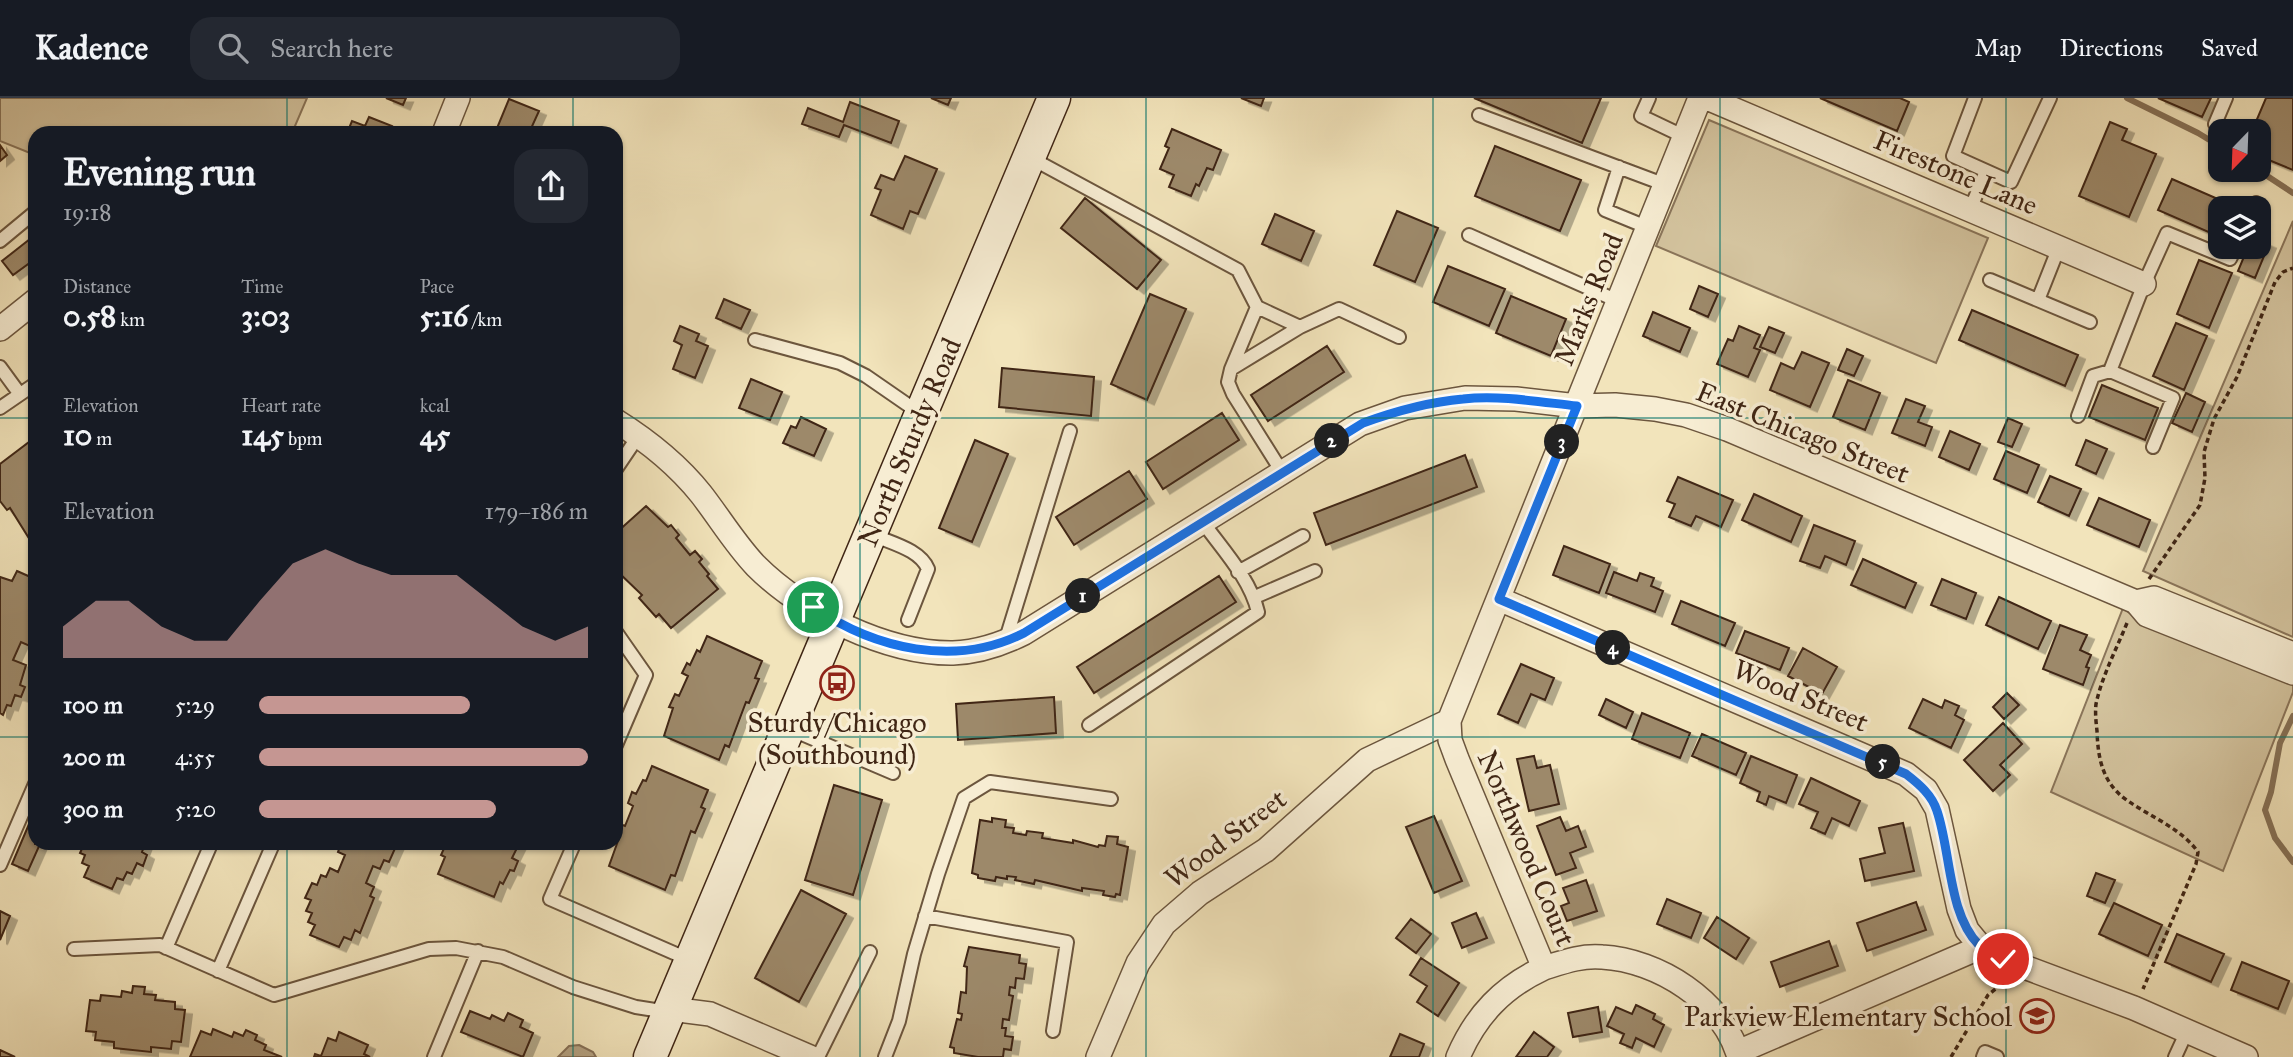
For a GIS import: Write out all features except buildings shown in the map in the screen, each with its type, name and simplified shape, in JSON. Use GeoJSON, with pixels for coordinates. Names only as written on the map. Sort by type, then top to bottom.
{"type":"FeatureCollection","features":[{"type":"Feature","properties":{"kind":"street"},"geometry":{"type":"LineString","coordinates":[[447,126],[458,98]]}},
{"type":"Feature","properties":{"kind":"street","name":"North Sturdy Road"},"geometry":{"type":"LineString","coordinates":[[650,1057],[1054,98]]}},
{"type":"Feature","properties":{"kind":"street","name":"Marks Road"},"geometry":{"type":"LineString","coordinates":[[1499,599],[1700,98]]}},
{"type":"Feature","properties":{"kind":"street","name":"Firestone Lane"},"geometry":{"type":"LineString","coordinates":[[1707,98],[2144,284]]}},
{"type":"Feature","properties":{"kind":"street"},"geometry":{"type":"LineString","coordinates":[[0,329],[28,307]]}},
{"type":"Feature","properties":{"kind":"street","name":"East Chicago Street"},"geometry":{"type":"LineString","coordinates":[[623,425],[639,435],[684,474],[756,566],[776,583],[834,621],[888,642],[920,650],[953,653],[980,650],[1005,643],[1360,424],[1405,408],[1465,398],[1577,406],[1615,405],[1686,415],[1727,429],[2136,602],[2147,615],[2293,673]]}},
{"type":"Feature","properties":{"kind":"street","name":"East Chicago Street"},"geometry":{"type":"LineString","coordinates":[[2136,602],[2154,598],[2293,654]]}},
{"type":"Feature","properties":{"kind":"street"},"geometry":{"type":"LineString","coordinates":[[1449,721],[1499,599]]}},
{"type":"Feature","properties":{"kind":"street","name":"Wood Street"},"geometry":{"type":"LineString","coordinates":[[1499,599],[1906,774],[1926,790],[1937,809],[1959,909],[1967,930],[1981,947]]}},
{"type":"Feature","properties":{"kind":"street","name":"Wood Street"},"geometry":{"type":"LineString","coordinates":[[1098,1057],[1138,963],[1164,924],[1200,893],[1266,850],[1367,760],[1449,721]]}},
{"type":"Feature","properties":{"kind":"street","name":"Northwood Court"},"geometry":{"type":"LineString","coordinates":[[1449,721],[1450,740],[1457,759],[1544,968],[1572,959],[1601,956],[1660,971],[1686,986],[1705,1005],[1722,1024],[1739,1055],[1981,947]]}},
{"type":"Feature","properties":{"kind":"street"},"geometry":{"type":"LineString","coordinates":[[1981,947],[2003,959],[2134,1008],[2246,1057]]}},
{"type":"Feature","properties":{"kind":"street"},"geometry":{"type":"LineString","coordinates":[[1458,1057],[1479,1019],[1492,1003],[1522,978],[1544,968]]}},
{"type":"Feature","properties":{"kind":"street"},"geometry":{"type":"LineString","coordinates":[[670,1009],[710,1014],[798,1055]]}},
{"type":"Feature","properties":{"kind":"lane"},"geometry":{"type":"LineString","coordinates":[[1648,98],[1641,116],[1685,137]]}},
{"type":"Feature","properties":{"kind":"lane"},"geometry":{"type":"LineString","coordinates":[[1975,98],[1953,156],[2011,182],[2050,98]]}},
{"type":"Feature","properties":{"kind":"lane"},"geometry":{"type":"LineString","coordinates":[[2217,119],[2226,98]]}},
{"type":"Feature","properties":{"kind":"lane"},"geometry":{"type":"LineString","coordinates":[[1479,115],[1666,185]]}},
{"type":"Feature","properties":{"kind":"lane"},"geometry":{"type":"LineString","coordinates":[[1029,157],[1238,270],[1257,307],[1300,327]]}},
{"type":"Feature","properties":{"kind":"lane"},"geometry":{"type":"LineString","coordinates":[[1619,167],[1605,210],[1649,228]]}},
{"type":"Feature","properties":{"kind":"lane"},"geometry":{"type":"LineString","coordinates":[[1970,210],[1986,171]]}},
{"type":"Feature","properties":{"kind":"lane"},"geometry":{"type":"LineString","coordinates":[[0,241],[28,218]]}},
{"type":"Feature","properties":{"kind":"lane"},"geometry":{"type":"LineString","coordinates":[[2110,371],[2167,233],[2208,250]]}},
{"type":"Feature","properties":{"kind":"lane"},"geometry":{"type":"LineString","coordinates":[[1469,235],[1620,302]]}},
{"type":"Feature","properties":{"kind":"lane"},"geometry":{"type":"LineString","coordinates":[[2038,300],[2059,247]]}},
{"type":"Feature","properties":{"kind":"lane"},"geometry":{"type":"LineString","coordinates":[[1990,280],[2090,322]]}},
{"type":"Feature","properties":{"kind":"lane"},"geometry":{"type":"LineString","coordinates":[[1257,307],[1228,382],[1282,472]]}},
{"type":"Feature","properties":{"kind":"lane"},"geometry":{"type":"LineString","coordinates":[[1231,369],[1300,327],[1339,309],[1399,337]]}},
{"type":"Feature","properties":{"kind":"lane"},"geometry":{"type":"LineString","coordinates":[[755,340],[840,363],[866,376],[921,414]]}},
{"type":"Feature","properties":{"kind":"lane"},"geometry":{"type":"LineString","coordinates":[[0,367],[19,393]]}},
{"type":"Feature","properties":{"kind":"lane"},"geometry":{"type":"LineString","coordinates":[[2078,416],[2093,376],[2110,371],[2173,398],[2153,447]]}},
{"type":"Feature","properties":{"kind":"lane"},"geometry":{"type":"LineString","coordinates":[[0,408],[28,388]]}},
{"type":"Feature","properties":{"kind":"lane"},"geometry":{"type":"LineString","coordinates":[[1005,643],[1070,431]]}},
{"type":"Feature","properties":{"kind":"lane"},"geometry":{"type":"LineString","coordinates":[[623,459],[639,435]]}},
{"type":"Feature","properties":{"kind":"lane"},"geometry":{"type":"LineString","coordinates":[[1089,726],[1258,612],[1255,597],[1202,521]]}},
{"type":"Feature","properties":{"kind":"lane"},"geometry":{"type":"LineString","coordinates":[[871,534],[914,553],[924,561],[928,569],[908,620]]}},
{"type":"Feature","properties":{"kind":"lane"},"geometry":{"type":"LineString","coordinates":[[1238,572],[1304,536]]}},
{"type":"Feature","properties":{"kind":"lane"},"geometry":{"type":"LineString","coordinates":[[1255,597],[1315,571]]}},
{"type":"Feature","properties":{"kind":"lane"},"geometry":{"type":"LineString","coordinates":[[623,642],[646,675],[623,729]]}},
{"type":"Feature","properties":{"kind":"lane"},"geometry":{"type":"LineString","coordinates":[[789,728],[893,773]]}},
{"type":"Feature","properties":{"kind":"lane"},"geometry":{"type":"LineString","coordinates":[[885,1057],[899,1021],[925,916],[964,798],[990,782],[1111,799]]}},
{"type":"Feature","properties":{"kind":"lane"},"geometry":{"type":"LineString","coordinates":[[0,865],[28,800]]}},
{"type":"Feature","properties":{"kind":"lane"},"geometry":{"type":"LineString","coordinates":[[166,948],[208,850]]}},
{"type":"Feature","properties":{"kind":"lane"},"geometry":{"type":"LineString","coordinates":[[218,971],[270,850]]}},
{"type":"Feature","properties":{"kind":"lane"},"geometry":{"type":"LineString","coordinates":[[570,850],[550,899],[691,960]]}},
{"type":"Feature","properties":{"kind":"lane"},"geometry":{"type":"LineString","coordinates":[[925,916],[1067,942],[1053,1031]]}},
{"type":"Feature","properties":{"kind":"lane"},"geometry":{"type":"LineString","coordinates":[[74,949],[160,945],[274,995],[429,949],[456,948],[503,957],[573,986],[636,1007],[670,1009]]}},
{"type":"Feature","properties":{"kind":"lane"},"geometry":{"type":"LineString","coordinates":[[433,1057],[478,951]]}},
{"type":"Feature","properties":{"kind":"lane"},"geometry":{"type":"LineString","coordinates":[[818,1057],[870,952]]}},
{"type":"Feature","properties":{"kind":"lane"},"geometry":{"type":"LineString","coordinates":[[2175,1057],[2187,1031]]}},
{"type":"Feature","properties":{"kind":"lane"},"geometry":{"type":"LineString","coordinates":[[1983,1057],[1985,1052],[1997,1057]]}},
{"type":"Feature","properties":{"kind":"path"},"geometry":{"type":"LineString","coordinates":[[1951,1057],[1988,995],[2003,983]]}},
{"type":"Feature","properties":{"kind":"shaded area"},"geometry":{"type":"Polygon","coordinates":[[[0,98],[307,98],[295,126],[28,126],[28,152],[0,141],[0,98]]]}},
{"type":"Feature","properties":{"kind":"shaded area"},"geometry":{"type":"Polygon","coordinates":[[[1709,120],[1988,238],[1936,363],[1656,246],[1709,120]]]}},
{"type":"Feature","properties":{"kind":"shaded area"},"geometry":{"type":"Polygon","coordinates":[[[2293,221],[2293,637],[2143,571],[2293,221]]]}},
{"type":"Feature","properties":{"kind":"shaded area"},"geometry":{"type":"Polygon","coordinates":[[[2123,608],[2140,621],[2293,683],[2293,692],[2223,871],[2051,792],[2123,608]]]}},
{"type":"Feature","properties":{"kind":"shaded area"},"geometry":{"type":"Polygon","coordinates":[[[579,1045],[593,1052],[596,1057],[558,1057],[569,1046],[579,1045]]]}},
{"type":"Feature","properties":{"kind":"waterway"},"geometry":{"type":"LineString","coordinates":[[2127,98],[2208,139]]}},
{"type":"Feature","properties":{"kind":"waterway"},"geometry":{"type":"LineString","coordinates":[[2272,179],[2293,193]]}},
{"type":"Feature","properties":{"kind":"waterway"},"geometry":{"type":"LineString","coordinates":[[2293,716],[2280,743],[2265,810],[2275,838],[2293,862]]}},
{"type":"Feature","properties":{"kind":"place","name":"Sturdy/Chicago (Southbound)"},"geometry":{"type":"Point","coordinates":[837,683]}},
{"type":"Feature","properties":{"kind":"place","name":"Parkview Elementary School"},"geometry":{"type":"Point","coordinates":[2037,1016]}},
{"type":"Feature","properties":{"kind":"route"},"geometry":{"type":"LineString","coordinates":[[813,607],[834,621],[888,642],[920,650],[953,653],[980,650],[1005,643],[1024,633],[1363,423],[1405,408],[1465,398],[1577,406],[1499,599],[1891,766],[1916,781],[1926,790],[1937,809],[1959,909],[1967,930],[1981,947],[2003,959]]}}]}
